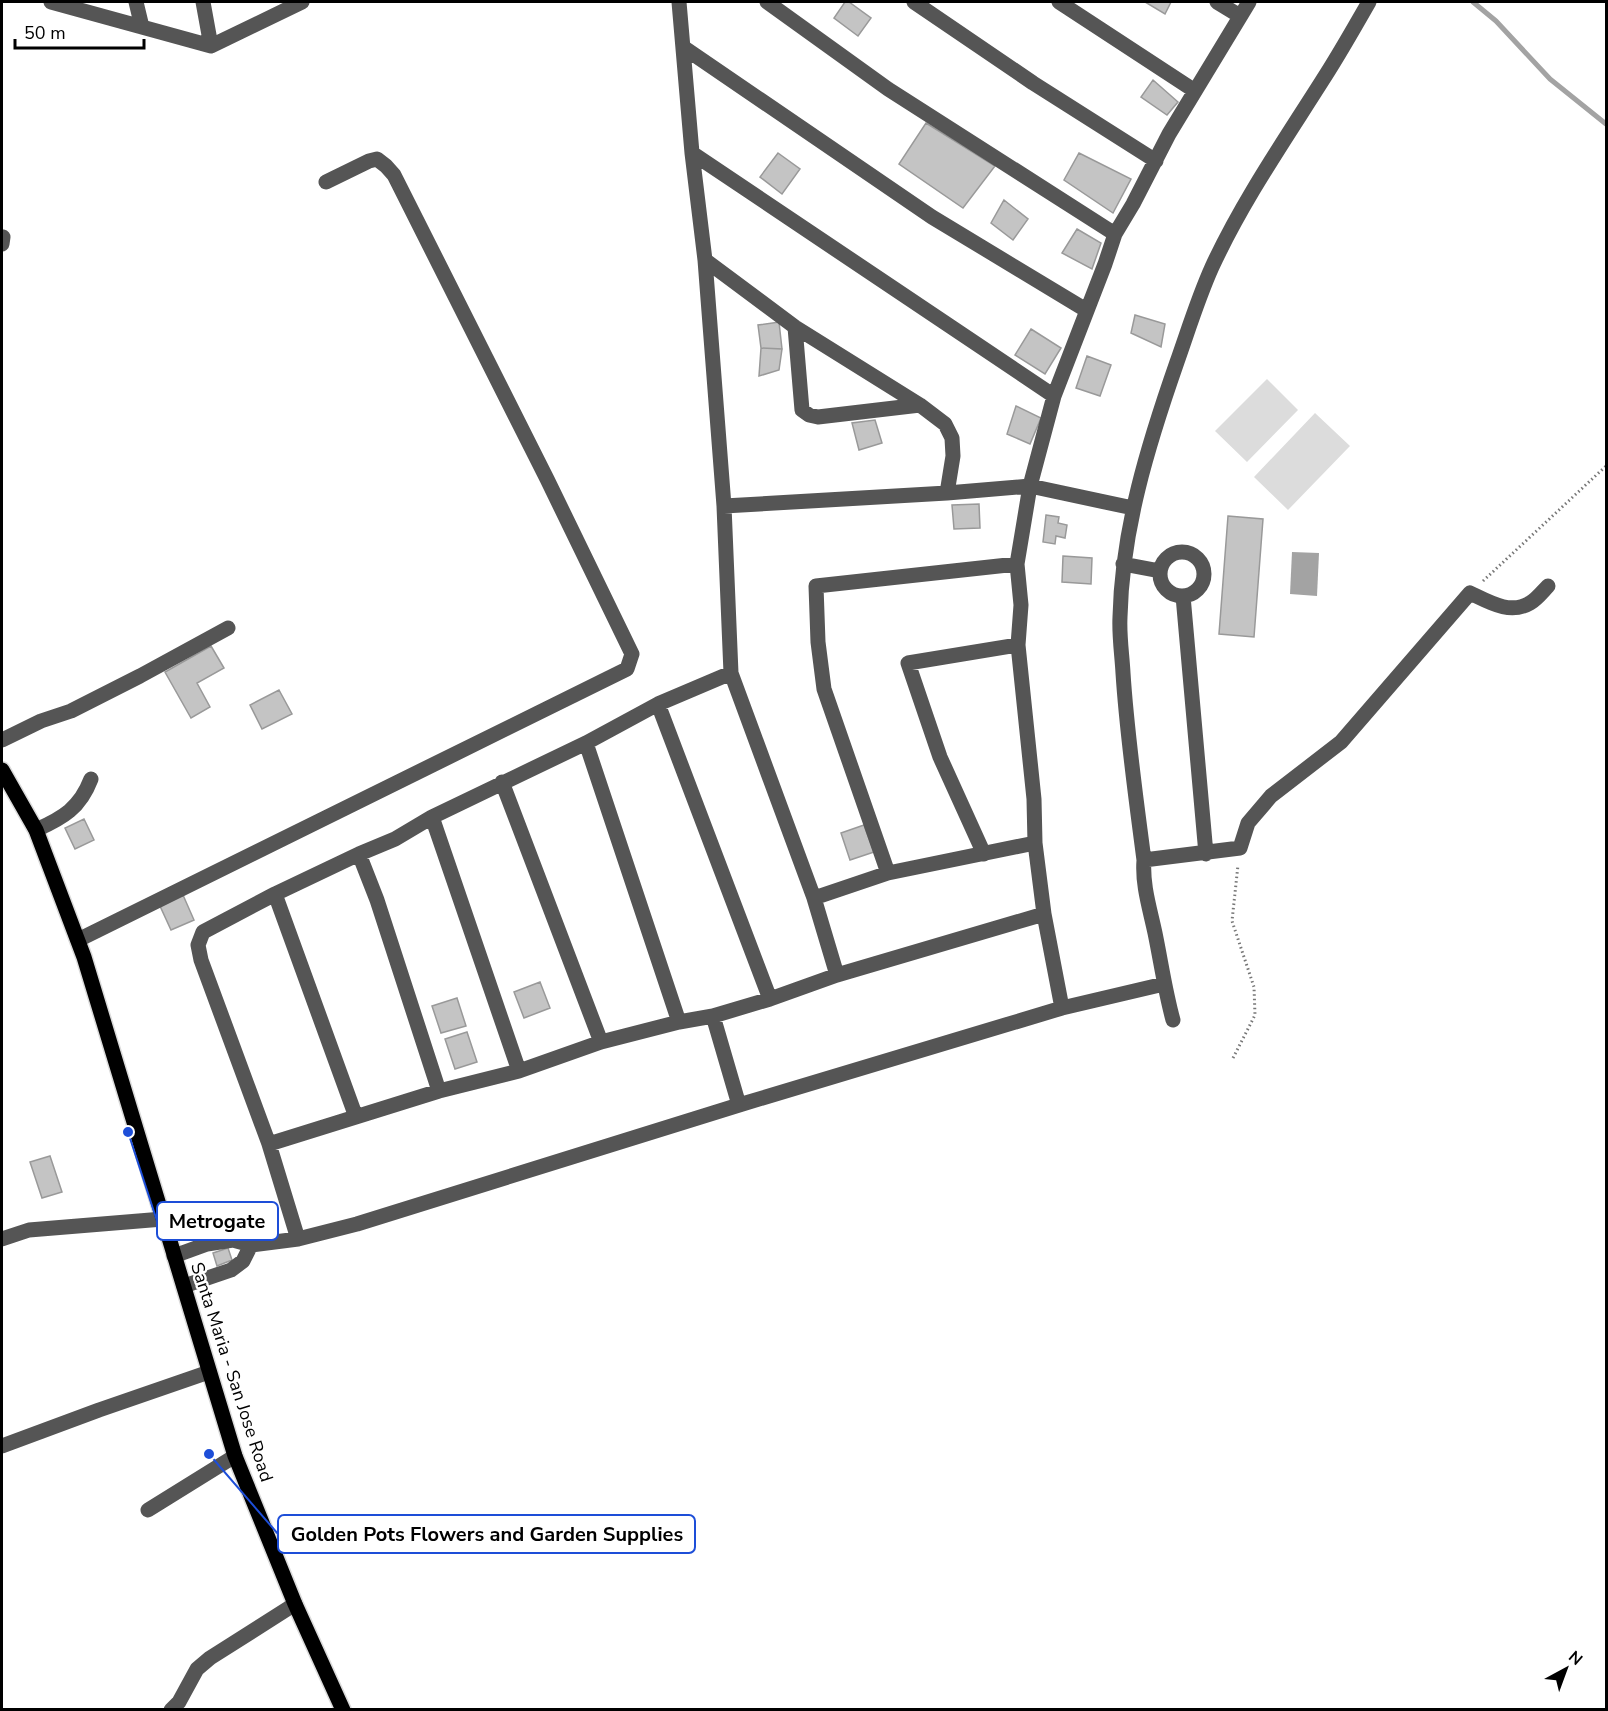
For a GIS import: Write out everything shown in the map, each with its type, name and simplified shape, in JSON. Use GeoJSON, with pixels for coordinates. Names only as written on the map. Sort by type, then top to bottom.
{"type":"FeatureCollection","features":[{"type":"Feature","properties":{"kind":"main road","name":"Santa Maria - San Jose Road"},"geometry":{"type":"LineString","coordinates":[[2,770],[36,830],[78,940],[235,1456],[343,1710]]}},
{"type":"Feature","properties":{"kind":"street"},"geometry":{"type":"LineString","coordinates":[[51,2],[211,46],[294,4]]}},
{"type":"Feature","properties":{"kind":"street"},"geometry":{"type":"LineString","coordinates":[[136,2],[142,27]]}},
{"type":"Feature","properties":{"kind":"street"},"geometry":{"type":"LineString","coordinates":[[202,2],[211,46]]}},
{"type":"Feature","properties":{"kind":"street"},"geometry":{"type":"LineString","coordinates":[[679,2],[692,153],[705,260],[724,506],[731,673],[814,898],[837,975]]}},
{"type":"Feature","properties":{"kind":"street"},"geometry":{"type":"LineString","coordinates":[[767,2],[888,89],[1115,234]]}},
{"type":"Feature","properties":{"kind":"street"},"geometry":{"type":"LineString","coordinates":[[914,2],[1033,83],[1156,161]]}},
{"type":"Feature","properties":{"kind":"street"},"geometry":{"type":"LineString","coordinates":[[1059,2],[1195,91]]}},
{"type":"Feature","properties":{"kind":"street"},"geometry":{"type":"LineString","coordinates":[[1217,2],[1240,16]]}},
{"type":"Feature","properties":{"kind":"street"},"geometry":{"type":"LineString","coordinates":[[1062,1008],[1044,914],[1035,843],[1034,799],[1018,645],[1021,605],[1017,564],[1030,486],[1054,396],[1115,234],[1169,134],[1249,2]]}},
{"type":"Feature","properties":{"kind":"street"},"geometry":{"type":"LineString","coordinates":[[1173,1020],[1143,875],[1144,860],[1128,740],[1119,619],[1123,564],[1133,508],[1145,458],[1190,322],[1212,267],[1283,141],[1368,2]]}},
{"type":"Feature","properties":{"kind":"street"},"geometry":{"type":"LineString","coordinates":[[683,47],[932,217],[1086,310]]}},
{"type":"Feature","properties":{"kind":"street"},"geometry":{"type":"LineString","coordinates":[[692,153],[1054,396]]}},
{"type":"Feature","properties":{"kind":"street"},"geometry":{"type":"LineString","coordinates":[[78,940],[627,669],[632,654],[547,478],[394,175],[377,159],[326,182]]}},
{"type":"Feature","properties":{"kind":"street"},"geometry":{"type":"LineString","coordinates":[[705,260],[795,327],[920,405],[945,424],[952,438],[953,456],[947,493]]}},
{"type":"Feature","properties":{"kind":"street"},"geometry":{"type":"LineString","coordinates":[[795,327],[802,410],[809,415],[818,417],[920,405]]}},
{"type":"Feature","properties":{"kind":"street"},"geometry":{"type":"LineString","coordinates":[[724,506],[1030,486],[1133,508]]}},
{"type":"Feature","properties":{"kind":"street"},"geometry":{"type":"LineString","coordinates":[[1174,553],[1189,553],[1201,562],[1204,577],[1202,584],[1191,595],[1175,595],[1163,585],[1160,571],[1167,557],[1174,553]]}},
{"type":"Feature","properties":{"kind":"street"},"geometry":{"type":"LineString","coordinates":[[888,873],[824,689],[818,642],[816,586],[1017,564]]}},
{"type":"Feature","properties":{"kind":"street"},"geometry":{"type":"LineString","coordinates":[[1123,564],[1160,571]]}},
{"type":"Feature","properties":{"kind":"street"},"geometry":{"type":"LineString","coordinates":[[1144,860],[1240,848],[1248,823],[1271,796],[1341,742],[1470,593],[1500,608],[1518,608],[1530,603],[1548,586]]}},
{"type":"Feature","properties":{"kind":"street"},"geometry":{"type":"LineString","coordinates":[[1183,596],[1206,854]]}},
{"type":"Feature","properties":{"kind":"street"},"geometry":{"type":"LineString","coordinates":[[2,740],[41,721],[71,711],[228,628]]}},
{"type":"Feature","properties":{"kind":"street"},"geometry":{"type":"LineString","coordinates":[[984,854],[940,757],[908,663],[1018,645]]}},
{"type":"Feature","properties":{"kind":"street"},"geometry":{"type":"LineString","coordinates":[[298,1239],[269,1144],[201,960],[198,945],[203,932],[275,894],[395,839],[432,817],[586,743],[658,704],[731,673]]}},
{"type":"Feature","properties":{"kind":"street"},"geometry":{"type":"LineString","coordinates":[[658,704],[771,999]]}},
{"type":"Feature","properties":{"kind":"street"},"geometry":{"type":"LineString","coordinates":[[586,743],[678,1022]]}},
{"type":"Feature","properties":{"kind":"street"},"geometry":{"type":"LineString","coordinates":[[36,830],[61,818],[73,808],[85,794],[91,779]]}},
{"type":"Feature","properties":{"kind":"street"},"geometry":{"type":"LineString","coordinates":[[502,782],[601,1042]]}},
{"type":"Feature","properties":{"kind":"street"},"geometry":{"type":"LineString","coordinates":[[432,817],[519,1071]]}},
{"type":"Feature","properties":{"kind":"street"},"geometry":{"type":"LineString","coordinates":[[814,898],[888,873],[1035,843]]}},
{"type":"Feature","properties":{"kind":"street"},"geometry":{"type":"LineString","coordinates":[[359,854],[377,900],[439,1091]]}},
{"type":"Feature","properties":{"kind":"street"},"geometry":{"type":"LineString","coordinates":[[275,894],[356,1117]]}},
{"type":"Feature","properties":{"kind":"street"},"geometry":{"type":"LineString","coordinates":[[269,1144],[439,1091],[519,1071],[601,1042],[678,1022],[713,1016],[771,999],[837,975],[1044,914]]}},
{"type":"Feature","properties":{"kind":"street"},"geometry":{"type":"LineString","coordinates":[[174,1256],[207,1244],[233,1240],[251,1245],[298,1239],[357,1224],[739,1105],[1062,1008],[1164,984]]}},
{"type":"Feature","properties":{"kind":"street"},"geometry":{"type":"LineString","coordinates":[[713,1016],[739,1105]]}},
{"type":"Feature","properties":{"kind":"street"},"geometry":{"type":"LineString","coordinates":[[2,1239],[29,1230],[163,1219]]}},
{"type":"Feature","properties":{"kind":"street"},"geometry":{"type":"LineString","coordinates":[[184,1286],[231,1270],[243,1261],[251,1245]]}},
{"type":"Feature","properties":{"kind":"street"},"geometry":{"type":"LineString","coordinates":[[2,1446],[209,1372]]}},
{"type":"Feature","properties":{"kind":"street"},"geometry":{"type":"LineString","coordinates":[[148,1509],[235,1456]]}},
{"type":"Feature","properties":{"kind":"street"},"geometry":{"type":"LineString","coordinates":[[171,1710],[179,1702],[197,1669],[210,1658],[296,1604]]}},
{"type":"Feature","properties":{"kind":"path"},"geometry":{"type":"LineString","coordinates":[[1470,593],[1606,466]]}},
{"type":"Feature","properties":{"kind":"path"},"geometry":{"type":"LineString","coordinates":[[1233,1058],[1255,1015],[1254,987],[1232,921],[1240,848]]}},
{"type":"Feature","properties":{"kind":"shaded area"},"geometry":{"type":"Polygon","coordinates":[[[1267,379],[1298,410],[1247,462],[1215,431],[1267,379]]]}},
{"type":"Feature","properties":{"kind":"shaded area"},"geometry":{"type":"Polygon","coordinates":[[[1315,413],[1350,446],[1288,510],[1254,477],[1315,413]]]}},
{"type":"Feature","properties":{"kind":"shaded area"},"geometry":{"type":"Polygon","coordinates":[[[1292,552],[1319,553],[1317,596],[1290,594],[1292,552]]]}},
{"type":"Feature","properties":{"kind":"building"},"geometry":{"type":"Polygon","coordinates":[[[845,2],[849,2],[871,18],[858,36],[834,18],[845,2]]]}},
{"type":"Feature","properties":{"kind":"building"},"geometry":{"type":"Polygon","coordinates":[[[1145,2],[1171,2],[1165,14],[1145,2]]]}},
{"type":"Feature","properties":{"kind":"building"},"geometry":{"type":"Polygon","coordinates":[[[1153,80],[1178,102],[1167,115],[1141,97],[1153,80]]]}},
{"type":"Feature","properties":{"kind":"building"},"geometry":{"type":"Polygon","coordinates":[[[926,123],[995,166],[963,208],[899,164],[926,123]]]}},
{"type":"Feature","properties":{"kind":"building"},"geometry":{"type":"Polygon","coordinates":[[[778,153],[800,169],[782,194],[760,177],[778,153]]]}},
{"type":"Feature","properties":{"kind":"building"},"geometry":{"type":"Polygon","coordinates":[[[1079,153],[1131,179],[1113,213],[1064,180],[1079,153]]]}},
{"type":"Feature","properties":{"kind":"building"},"geometry":{"type":"Polygon","coordinates":[[[1004,200],[1028,219],[1013,240],[991,223],[1004,200]]]}},
{"type":"Feature","properties":{"kind":"building"},"geometry":{"type":"Polygon","coordinates":[[[1077,229],[1101,243],[1092,269],[1062,253],[1077,229]]]}},
{"type":"Feature","properties":{"kind":"building"},"geometry":{"type":"Polygon","coordinates":[[[1135,315],[1165,324],[1161,347],[1131,333],[1135,315]]]}},
{"type":"Feature","properties":{"kind":"building"},"geometry":{"type":"Polygon","coordinates":[[[779,322],[782,349],[761,348],[758,325],[779,322]]]}},
{"type":"Feature","properties":{"kind":"building"},"geometry":{"type":"Polygon","coordinates":[[[1031,329],[1061,348],[1045,374],[1015,355],[1031,329]]]}},
{"type":"Feature","properties":{"kind":"building"},"geometry":{"type":"Polygon","coordinates":[[[761,348],[782,349],[779,370],[759,376],[761,348]]]}},
{"type":"Feature","properties":{"kind":"building"},"geometry":{"type":"Polygon","coordinates":[[[1087,356],[1111,365],[1100,396],[1076,388],[1087,356]]]}},
{"type":"Feature","properties":{"kind":"building"},"geometry":{"type":"Polygon","coordinates":[[[1016,406],[1041,418],[1030,444],[1007,434],[1016,406]]]}},
{"type":"Feature","properties":{"kind":"building"},"geometry":{"type":"Polygon","coordinates":[[[875,420],[882,443],[859,450],[852,423],[875,420]]]}},
{"type":"Feature","properties":{"kind":"building"},"geometry":{"type":"Polygon","coordinates":[[[979,504],[980,528],[954,529],[952,505],[979,504]]]}},
{"type":"Feature","properties":{"kind":"building"},"geometry":{"type":"Polygon","coordinates":[[[1046,515],[1059,517],[1058,523],[1067,525],[1065,538],[1056,536],[1055,544],[1043,542],[1046,515]]]}},
{"type":"Feature","properties":{"kind":"building"},"geometry":{"type":"Polygon","coordinates":[[[1228,516],[1263,519],[1254,637],[1219,634],[1228,516]]]}},
{"type":"Feature","properties":{"kind":"building"},"geometry":{"type":"Polygon","coordinates":[[[1063,556],[1092,558],[1091,584],[1062,582],[1063,556]]]}},
{"type":"Feature","properties":{"kind":"building"},"geometry":{"type":"Polygon","coordinates":[[[211,646],[224,668],[197,683],[210,707],[191,718],[165,672],[211,646]]]}},
{"type":"Feature","properties":{"kind":"building"},"geometry":{"type":"Polygon","coordinates":[[[279,690],[292,714],[262,729],[250,705],[279,690]]]}},
{"type":"Feature","properties":{"kind":"building"},"geometry":{"type":"Polygon","coordinates":[[[84,819],[94,840],[75,849],[65,828],[84,819]]]}},
{"type":"Feature","properties":{"kind":"building"},"geometry":{"type":"Polygon","coordinates":[[[864,825],[874,852],[850,860],[841,833],[864,825]]]}},
{"type":"Feature","properties":{"kind":"building"},"geometry":{"type":"Polygon","coordinates":[[[183,895],[194,920],[171,930],[160,906],[183,895]]]}},
{"type":"Feature","properties":{"kind":"building"},"geometry":{"type":"Polygon","coordinates":[[[540,982],[550,1008],[524,1018],[514,992],[540,982]]]}},
{"type":"Feature","properties":{"kind":"building"},"geometry":{"type":"Polygon","coordinates":[[[457,998],[466,1026],[441,1033],[432,1006],[457,998]]]}},
{"type":"Feature","properties":{"kind":"building"},"geometry":{"type":"Polygon","coordinates":[[[467,1032],[477,1062],[455,1069],[445,1039],[467,1032]]]}},
{"type":"Feature","properties":{"kind":"building"},"geometry":{"type":"Polygon","coordinates":[[[50,1156],[62,1192],[42,1198],[30,1162],[50,1156]]]}},
{"type":"Feature","properties":{"kind":"building"},"geometry":{"type":"Polygon","coordinates":[[[228,1248],[232,1260],[217,1266],[213,1253],[228,1248]]]}},
{"type":"Feature","properties":{"kind":"waterway"},"geometry":{"type":"LineString","coordinates":[[1473,2],[1496,21],[1550,79],[1606,124]]}},
{"type":"Feature","properties":{"kind":"place","name":"Metrogate"},"geometry":{"type":"Point","coordinates":[128,1132]}},
{"type":"Feature","properties":{"kind":"place","name":"Golden Pots Flowers and Garden Supplies"},"geometry":{"type":"Point","coordinates":[209,1454]}}]}
